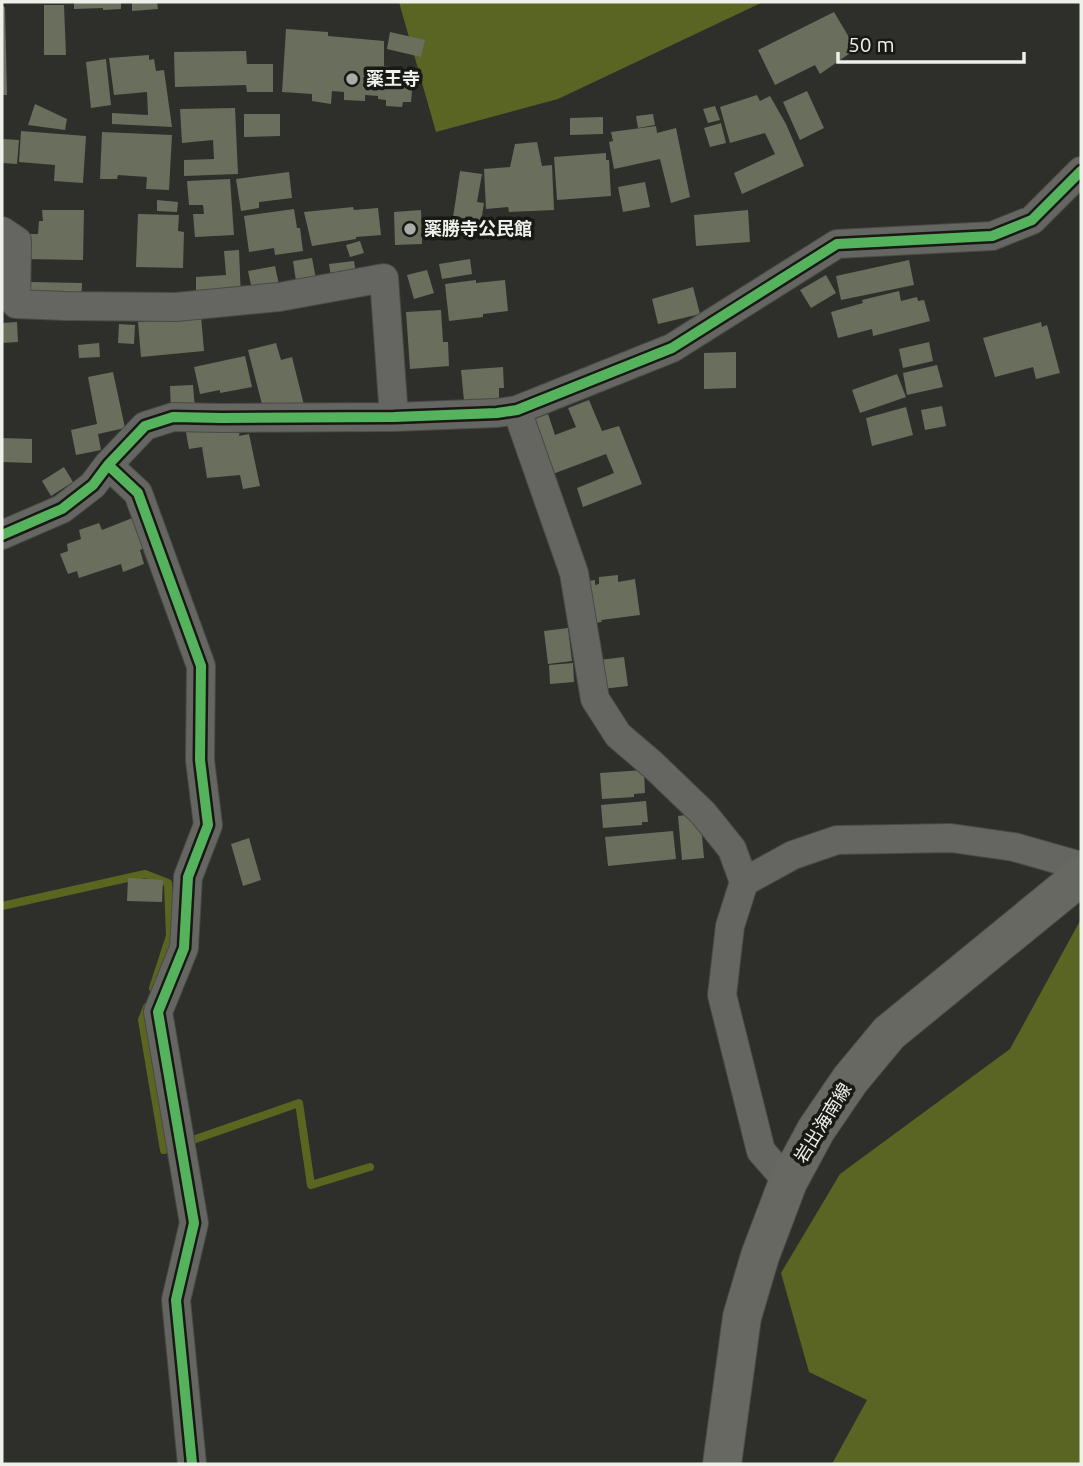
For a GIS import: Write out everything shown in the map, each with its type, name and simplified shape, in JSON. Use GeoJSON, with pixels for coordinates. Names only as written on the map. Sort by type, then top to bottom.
{"type":"FeatureCollection","features":[{"type":"Feature","properties":{"kind":"main road","name":"岩出海南線"},"geometry":{"type":"LineString","coordinates":[[722,1464],[742,1317],[760,1256],[788,1182],[816,1130],[850,1080],[889,1033],[1081,876]]}},
{"type":"Feature","properties":{"kind":"street"},"geometry":{"type":"LineString","coordinates":[[2,535],[62,509],[93,485],[145,426],[173,417],[394,417],[517,410],[672,348],[837,244],[992,236],[1032,220],[1081,171]]}},
{"type":"Feature","properties":{"kind":"street"},"geometry":{"type":"LineString","coordinates":[[2,231],[17,241],[16,304],[176,307],[279,297],[384,278],[394,417]]}},
{"type":"Feature","properties":{"kind":"street"},"geometry":{"type":"LineString","coordinates":[[517,410],[574,573],[595,699],[618,735],[703,813],[732,849],[744,882],[730,926],[722,995],[761,1152],[788,1182]]}},
{"type":"Feature","properties":{"kind":"street"},"geometry":{"type":"LineString","coordinates":[[108,466],[138,493],[201,666],[200,760],[208,825],[188,877],[184,948],[158,1012],[194,1223],[176,1300],[192,1464]]}},
{"type":"Feature","properties":{"kind":"street"},"geometry":{"type":"LineString","coordinates":[[744,882],[793,855],[837,840],[951,838],[1014,847],[1081,866]]}},
{"type":"Feature","properties":{"kind":"green space"},"geometry":{"type":"Polygon","coordinates":[[[399,2],[763,2],[558,99],[436,132],[399,2]]]}},
{"type":"Feature","properties":{"kind":"green space"},"geometry":{"type":"Polygon","coordinates":[[[1081,919],[1081,1464],[832,1464],[867,1400],[809,1372],[781,1273],[840,1174],[1010,1049],[1081,919]]]}},
{"type":"Feature","properties":{"kind":"building"},"geometry":{"type":"Polygon","coordinates":[[[74,2],[121,2],[121,9],[74,9],[74,2]]]}},
{"type":"Feature","properties":{"kind":"building"},"geometry":{"type":"Polygon","coordinates":[[[132,2],[157,2],[158,9],[132,11],[132,2]]]}},
{"type":"Feature","properties":{"kind":"building"},"geometry":{"type":"Polygon","coordinates":[[[44,5],[64,5],[66,55],[44,55],[44,5]]]}},
{"type":"Feature","properties":{"kind":"building"},"geometry":{"type":"Polygon","coordinates":[[[2,7],[5,7],[7,95],[2,95],[2,7]]]}},
{"type":"Feature","properties":{"kind":"building"},"geometry":{"type":"Polygon","coordinates":[[[834,12],[856,49],[820,74],[815,65],[775,85],[758,50],[834,12]]]}},
{"type":"Feature","properties":{"kind":"building"},"geometry":{"type":"Polygon","coordinates":[[[286,29],[328,32],[328,36],[384,41],[384,66],[414,69],[411,102],[403,102],[402,107],[386,106],[386,100],[378,99],[378,96],[365,95],[365,101],[344,100],[344,92],[332,91],[331,104],[312,101],[312,94],[282,92],[286,29]]]}},
{"type":"Feature","properties":{"kind":"building"},"geometry":{"type":"Polygon","coordinates":[[[390,32],[425,40],[421,57],[387,49],[390,32]]]}},
{"type":"Feature","properties":{"kind":"building"},"geometry":{"type":"Polygon","coordinates":[[[246,51],[247,64],[273,64],[273,92],[247,92],[246,85],[175,87],[174,52],[246,51]]]}},
{"type":"Feature","properties":{"kind":"building"},"geometry":{"type":"Polygon","coordinates":[[[149,55],[149,60],[154,59],[156,71],[164,70],[172,127],[112,124],[112,113],[148,115],[147,92],[114,95],[109,58],[149,55]]]}},
{"type":"Feature","properties":{"kind":"building"},"geometry":{"type":"Polygon","coordinates":[[[106,59],[111,105],[91,108],[86,62],[106,59]]]}},
{"type":"Feature","properties":{"kind":"building"},"geometry":{"type":"Polygon","coordinates":[[[807,91],[824,128],[800,140],[783,102],[807,91]]]}},
{"type":"Feature","properties":{"kind":"building"},"geometry":{"type":"Polygon","coordinates":[[[757,95],[760,101],[770,96],[786,124],[804,166],[742,194],[734,173],[775,154],[765,133],[730,143],[720,107],[757,95]]]}},
{"type":"Feature","properties":{"kind":"building"},"geometry":{"type":"Polygon","coordinates":[[[35,104],[67,119],[65,130],[28,125],[35,104]]]}},
{"type":"Feature","properties":{"kind":"building"},"geometry":{"type":"Polygon","coordinates":[[[715,106],[720,120],[708,123],[703,109],[715,106]]]}},
{"type":"Feature","properties":{"kind":"building"},"geometry":{"type":"Polygon","coordinates":[[[235,108],[238,174],[184,176],[184,160],[214,159],[213,140],[182,143],[180,109],[235,108]]]}},
{"type":"Feature","properties":{"kind":"building"},"geometry":{"type":"Polygon","coordinates":[[[244,114],[280,114],[280,136],[244,137],[244,114]]]}},
{"type":"Feature","properties":{"kind":"building"},"geometry":{"type":"Polygon","coordinates":[[[653,114],[655,125],[638,128],[636,116],[653,114]]]}},
{"type":"Feature","properties":{"kind":"building"},"geometry":{"type":"Polygon","coordinates":[[[603,117],[603,134],[570,135],[570,118],[603,117]]]}},
{"type":"Feature","properties":{"kind":"building"},"geometry":{"type":"Polygon","coordinates":[[[721,123],[726,143],[710,147],[704,128],[721,123]]]}},
{"type":"Feature","properties":{"kind":"building"},"geometry":{"type":"Polygon","coordinates":[[[656,126],[657,133],[676,128],[690,197],[671,203],[660,159],[614,169],[609,142],[613,141],[611,132],[656,126]]]}},
{"type":"Feature","properties":{"kind":"building"},"geometry":{"type":"Polygon","coordinates":[[[21,131],[86,136],[83,183],[54,181],[55,165],[19,162],[21,131]]]}},
{"type":"Feature","properties":{"kind":"building"},"geometry":{"type":"Polygon","coordinates":[[[102,132],[172,135],[169,190],[146,189],[147,177],[118,175],[117,179],[100,179],[102,132]]]}},
{"type":"Feature","properties":{"kind":"building"},"geometry":{"type":"Polygon","coordinates":[[[2,139],[19,140],[17,164],[2,163],[2,139]]]}},
{"type":"Feature","properties":{"kind":"building"},"geometry":{"type":"Polygon","coordinates":[[[537,142],[542,166],[552,165],[554,210],[509,212],[508,207],[486,209],[484,169],[510,167],[515,144],[537,142]]]}},
{"type":"Feature","properties":{"kind":"building"},"geometry":{"type":"Polygon","coordinates":[[[606,153],[606,160],[609,160],[611,196],[557,200],[554,157],[606,153]]]}},
{"type":"Feature","properties":{"kind":"building"},"geometry":{"type":"Polygon","coordinates":[[[460,171],[482,174],[477,202],[484,203],[480,228],[452,224],[460,171]]]}},
{"type":"Feature","properties":{"kind":"building"},"geometry":{"type":"Polygon","coordinates":[[[289,172],[292,198],[259,202],[259,208],[241,211],[236,179],[289,172]]]}},
{"type":"Feature","properties":{"kind":"building"},"geometry":{"type":"Polygon","coordinates":[[[230,179],[234,235],[195,237],[193,214],[204,214],[203,205],[189,205],[187,181],[230,179]]]}},
{"type":"Feature","properties":{"kind":"building"},"geometry":{"type":"Polygon","coordinates":[[[645,182],[650,207],[623,212],[618,187],[645,182]]]}},
{"type":"Feature","properties":{"kind":"building"},"geometry":{"type":"Polygon","coordinates":[[[157,200],[178,202],[177,212],[157,211],[157,200]]]}},
{"type":"Feature","properties":{"kind":"building"},"geometry":{"type":"Polygon","coordinates":[[[353,207],[354,210],[378,208],[381,235],[312,246],[304,212],[353,207]]]}},
{"type":"Feature","properties":{"kind":"building"},"geometry":{"type":"Polygon","coordinates":[[[294,209],[303,251],[275,255],[274,248],[249,252],[244,216],[294,209]]]}},
{"type":"Feature","properties":{"kind":"building"},"geometry":{"type":"Polygon","coordinates":[[[42,210],[84,210],[83,260],[23,259],[24,234],[38,234],[39,221],[43,221],[42,210]]]}},
{"type":"Feature","properties":{"kind":"building"},"geometry":{"type":"Polygon","coordinates":[[[421,210],[422,244],[395,245],[394,212],[421,210]]]}},
{"type":"Feature","properties":{"kind":"building"},"geometry":{"type":"Polygon","coordinates":[[[748,210],[750,242],[696,246],[694,215],[748,210]]]}},
{"type":"Feature","properties":{"kind":"building"},"geometry":{"type":"Polygon","coordinates":[[[138,214],[179,215],[178,231],[184,232],[183,268],[136,267],[138,214]]]}},
{"type":"Feature","properties":{"kind":"building"},"geometry":{"type":"Polygon","coordinates":[[[360,241],[364,253],[350,257],[346,245],[360,241]]]}},
{"type":"Feature","properties":{"kind":"building"},"geometry":{"type":"Polygon","coordinates":[[[239,250],[241,298],[196,300],[196,277],[226,275],[224,251],[239,250]]]}},
{"type":"Feature","properties":{"kind":"building"},"geometry":{"type":"Polygon","coordinates":[[[312,258],[317,284],[297,288],[293,261],[312,258]]]}},
{"type":"Feature","properties":{"kind":"building"},"geometry":{"type":"Polygon","coordinates":[[[470,259],[472,274],[442,279],[439,264],[470,259]]]}},
{"type":"Feature","properties":{"kind":"building"},"geometry":{"type":"Polygon","coordinates":[[[909,260],[914,285],[841,300],[836,276],[909,260]]]}},
{"type":"Feature","properties":{"kind":"building"},"geometry":{"type":"Polygon","coordinates":[[[354,261],[356,274],[331,277],[329,264],[354,261]]]}},
{"type":"Feature","properties":{"kind":"building"},"geometry":{"type":"Polygon","coordinates":[[[275,266],[281,294],[254,299],[248,271],[275,266]]]}},
{"type":"Feature","properties":{"kind":"building"},"geometry":{"type":"Polygon","coordinates":[[[427,270],[434,293],[414,299],[407,275],[427,270]]]}},
{"type":"Feature","properties":{"kind":"building"},"geometry":{"type":"Polygon","coordinates":[[[826,275],[836,293],[811,308],[800,290],[826,275]]]}},
{"type":"Feature","properties":{"kind":"building"},"geometry":{"type":"Polygon","coordinates":[[[476,280],[476,283],[505,280],[508,311],[449,321],[445,284],[476,280]]]}},
{"type":"Feature","properties":{"kind":"building"},"geometry":{"type":"Polygon","coordinates":[[[30,282],[82,283],[81,310],[30,309],[30,282]]]}},
{"type":"Feature","properties":{"kind":"building"},"geometry":{"type":"Polygon","coordinates":[[[693,287],[700,314],[658,324],[652,299],[693,287]]]}},
{"type":"Feature","properties":{"kind":"building"},"geometry":{"type":"Polygon","coordinates":[[[899,291],[901,301],[917,297],[918,301],[924,300],[930,321],[873,336],[872,329],[838,338],[831,312],[863,303],[862,300],[899,291]]]}},
{"type":"Feature","properties":{"kind":"building"},"geometry":{"type":"Polygon","coordinates":[[[441,310],[443,342],[448,342],[449,366],[410,369],[406,312],[441,310]]]}},
{"type":"Feature","properties":{"kind":"building"},"geometry":{"type":"Polygon","coordinates":[[[201,316],[204,351],[141,357],[138,322],[201,316]]]}},
{"type":"Feature","properties":{"kind":"building"},"geometry":{"type":"Polygon","coordinates":[[[17,322],[18,342],[2,343],[2,323],[17,322]]]}},
{"type":"Feature","properties":{"kind":"building"},"geometry":{"type":"Polygon","coordinates":[[[1041,322],[1042,327],[1047,325],[1060,373],[1036,379],[1033,367],[995,377],[983,338],[1041,322]]]}},
{"type":"Feature","properties":{"kind":"building"},"geometry":{"type":"Polygon","coordinates":[[[119,324],[135,325],[134,344],[118,343],[119,324]]]}},
{"type":"Feature","properties":{"kind":"building"},"geometry":{"type":"Polygon","coordinates":[[[929,342],[933,361],[903,368],[899,349],[929,342]]]}},
{"type":"Feature","properties":{"kind":"building"},"geometry":{"type":"Polygon","coordinates":[[[99,343],[100,357],[79,358],[78,345],[99,343]]]}},
{"type":"Feature","properties":{"kind":"building"},"geometry":{"type":"Polygon","coordinates":[[[276,343],[281,360],[292,357],[304,405],[265,416],[248,350],[276,343]]]}},
{"type":"Feature","properties":{"kind":"building"},"geometry":{"type":"Polygon","coordinates":[[[736,352],[736,388],[704,389],[704,353],[736,352]]]}},
{"type":"Feature","properties":{"kind":"building"},"geometry":{"type":"Polygon","coordinates":[[[245,356],[252,387],[200,394],[194,367],[245,356]]]}},
{"type":"Feature","properties":{"kind":"building"},"geometry":{"type":"Polygon","coordinates":[[[937,365],[943,387],[907,395],[903,373],[937,365]]]}},
{"type":"Feature","properties":{"kind":"building"},"geometry":{"type":"Polygon","coordinates":[[[503,367],[504,388],[499,388],[499,398],[464,401],[461,370],[503,367]]]}},
{"type":"Feature","properties":{"kind":"building"},"geometry":{"type":"Polygon","coordinates":[[[113,372],[125,428],[98,434],[101,450],[76,455],[71,430],[97,424],[88,377],[113,372]]]}},
{"type":"Feature","properties":{"kind":"building"},"geometry":{"type":"Polygon","coordinates":[[[897,374],[906,397],[860,413],[852,390],[897,374]]]}},
{"type":"Feature","properties":{"kind":"building"},"geometry":{"type":"Polygon","coordinates":[[[193,385],[195,409],[171,411],[170,386],[193,385]]]}},
{"type":"Feature","properties":{"kind":"building"},"geometry":{"type":"Polygon","coordinates":[[[589,400],[602,431],[619,426],[642,484],[583,507],[577,488],[614,473],[606,454],[550,475],[530,421],[548,414],[555,435],[576,427],[568,408],[589,400]]]}},
{"type":"Feature","properties":{"kind":"building"},"geometry":{"type":"Polygon","coordinates":[[[942,406],[946,426],[925,430],[921,410],[942,406]]]}},
{"type":"Feature","properties":{"kind":"building"},"geometry":{"type":"Polygon","coordinates":[[[906,407],[913,435],[872,446],[866,418],[906,407]]]}},
{"type":"Feature","properties":{"kind":"building"},"geometry":{"type":"Polygon","coordinates":[[[185,427],[240,430],[239,436],[249,434],[260,486],[243,489],[240,475],[207,478],[202,447],[189,449],[185,427]]]}},
{"type":"Feature","properties":{"kind":"building"},"geometry":{"type":"Polygon","coordinates":[[[2,438],[32,439],[32,463],[2,462],[2,438]]]}},
{"type":"Feature","properties":{"kind":"building"},"geometry":{"type":"Polygon","coordinates":[[[64,467],[73,482],[51,496],[42,481],[64,467]]]}},
{"type":"Feature","properties":{"kind":"building"},"geometry":{"type":"Polygon","coordinates":[[[135,517],[145,548],[140,550],[144,564],[123,572],[121,564],[79,578],[77,571],[68,574],[60,554],[68,551],[67,544],[81,539],[79,530],[99,523],[102,530],[135,517]]]}},
{"type":"Feature","properties":{"kind":"building"},"geometry":{"type":"Polygon","coordinates":[[[618,575],[618,582],[635,579],[640,615],[585,624],[580,582],[595,580],[595,585],[599,584],[599,577],[618,575]]]}},
{"type":"Feature","properties":{"kind":"building"},"geometry":{"type":"Polygon","coordinates":[[[568,628],[572,661],[548,664],[544,631],[568,628]]]}},
{"type":"Feature","properties":{"kind":"building"},"geometry":{"type":"Polygon","coordinates":[[[624,657],[628,686],[602,689],[599,660],[624,657]]]}},
{"type":"Feature","properties":{"kind":"building"},"geometry":{"type":"Polygon","coordinates":[[[573,663],[574,682],[550,684],[549,665],[573,663]]]}},
{"type":"Feature","properties":{"kind":"building"},"geometry":{"type":"Polygon","coordinates":[[[644,770],[645,793],[634,794],[634,797],[602,799],[600,773],[644,770]]]}},
{"type":"Feature","properties":{"kind":"building"},"geometry":{"type":"Polygon","coordinates":[[[646,801],[648,822],[642,822],[642,825],[603,828],[601,805],[646,801]]]}},
{"type":"Feature","properties":{"kind":"building"},"geometry":{"type":"Polygon","coordinates":[[[700,813],[704,858],[682,860],[678,816],[700,813]]]}},
{"type":"Feature","properties":{"kind":"building"},"geometry":{"type":"Polygon","coordinates":[[[673,831],[676,859],[608,866],[605,837],[673,831]]]}},
{"type":"Feature","properties":{"kind":"building"},"geometry":{"type":"Polygon","coordinates":[[[249,838],[261,880],[243,886],[231,844],[249,838]]]}},
{"type":"Feature","properties":{"kind":"building"},"geometry":{"type":"Polygon","coordinates":[[[128,878],[163,880],[162,902],[127,901],[128,878]]]}},
{"type":"Feature","properties":{"kind":"waterway"},"geometry":{"type":"LineString","coordinates":[[2,906],[145,874],[168,883],[170,936],[153,988]]}},
{"type":"Feature","properties":{"kind":"waterway"},"geometry":{"type":"LineString","coordinates":[[147,1007],[142,1020],[164,1150],[299,1103],[311,1185],[370,1167]]}},
{"type":"Feature","properties":{"kind":"cycle path"},"geometry":{"type":"LineString","coordinates":[[2,535],[62,509],[93,485],[145,426],[173,417],[394,417],[517,410],[672,348],[837,244],[992,236],[1032,220],[1081,171]]}},
{"type":"Feature","properties":{"kind":"cycle path"},"geometry":{"type":"LineString","coordinates":[[108,465],[138,493],[201,666],[200,760],[208,825],[188,877],[184,948],[158,1012],[194,1223],[176,1300],[192,1464]]}},
{"type":"Feature","properties":{"kind":"place","name":"薬王寺"},"geometry":{"type":"Point","coordinates":[352,79]}},
{"type":"Feature","properties":{"kind":"place","name":"薬勝寺公民館"},"geometry":{"type":"Point","coordinates":[410,229]}}]}
